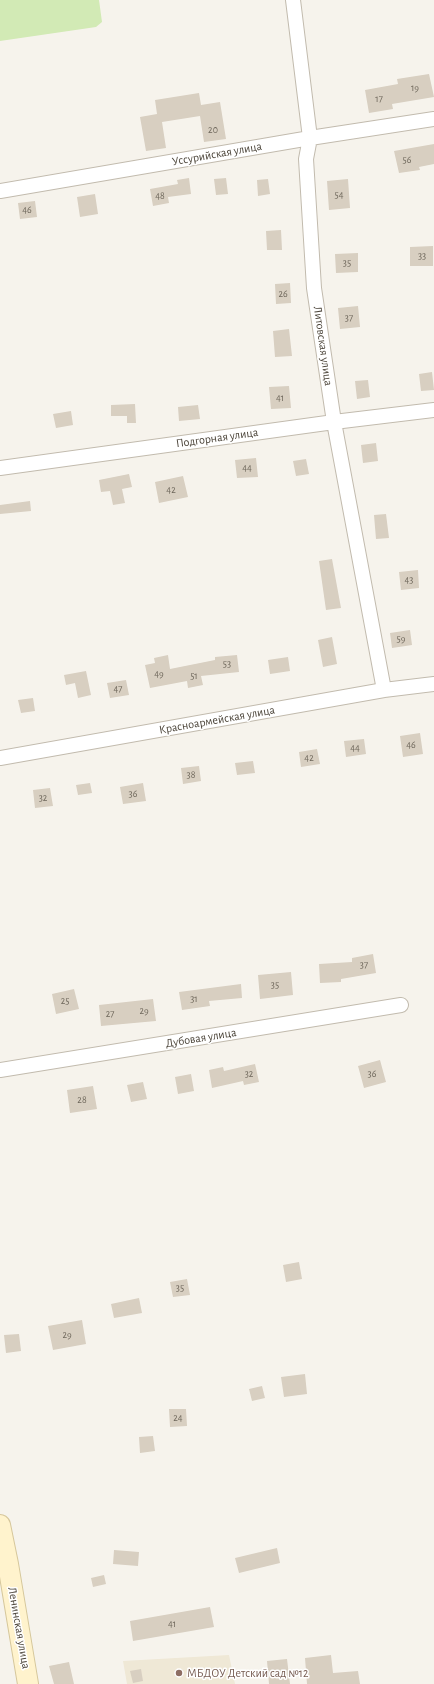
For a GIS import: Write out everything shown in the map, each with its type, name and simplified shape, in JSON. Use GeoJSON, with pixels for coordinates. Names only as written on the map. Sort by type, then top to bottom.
{"type":"FeatureCollection","features":[{"type":"Feature","properties":{"kind":"main road","name":"Ленинская улица"},"geometry":{"type":"LineString","coordinates":[[0,1525],[28,1684]]}},
{"type":"Feature","properties":{"kind":"street","name":"Литовская улица"},"geometry":{"type":"LineString","coordinates":[[293,0],[310,138],[306,159],[314,288],[334,422],[384,690]]}},
{"type":"Feature","properties":{"kind":"street","name":"Уссурийская улица"},"geometry":{"type":"LineString","coordinates":[[0,191],[310,138],[434,119]]}},
{"type":"Feature","properties":{"kind":"street","name":"Подгорная улица"},"geometry":{"type":"LineString","coordinates":[[0,468],[334,422],[434,410]]}},
{"type":"Feature","properties":{"kind":"street","name":"Красноармейская улица"},"geometry":{"type":"LineString","coordinates":[[0,758],[384,690],[434,684]]}},
{"type":"Feature","properties":{"kind":"street","name":"Дубовая улица"},"geometry":{"type":"LineString","coordinates":[[0,1070],[401,1005]]}},
{"type":"Feature","properties":{"kind":"shaded area","name":"МБДОУ Детский сад №12"},"geometry":{"type":"Polygon","coordinates":[[[229,1655],[235,1684],[127,1684],[123,1661],[229,1655]]]}},
{"type":"Feature","properties":{"kind":"green space"},"geometry":{"type":"Polygon","coordinates":[[[0,0],[99,0],[102,22],[96,27],[0,41],[0,0]]]}},
{"type":"Feature","properties":{"kind":"building"},"geometry":{"type":"Polygon","coordinates":[[[429,74],[434,97],[392,104],[393,109],[369,113],[365,90],[398,84],[397,79],[429,74]]]}},
{"type":"Feature","properties":{"kind":"building"},"geometry":{"type":"Polygon","coordinates":[[[199,93],[201,105],[220,102],[226,139],[204,142],[200,116],[162,122],[166,148],[146,151],[140,117],[157,114],[155,100],[199,93]]]}},
{"type":"Feature","properties":{"kind":"building"},"geometry":{"type":"Polygon","coordinates":[[[434,144],[434,164],[419,167],[420,170],[399,173],[394,151],[434,144]]]}},
{"type":"Feature","properties":{"kind":"building"},"geometry":{"type":"Polygon","coordinates":[[[189,178],[191,194],[168,197],[169,203],[153,206],[150,189],[178,184],[177,180],[189,178]]]}},
{"type":"Feature","properties":{"kind":"building"},"geometry":{"type":"Polygon","coordinates":[[[226,178],[228,194],[216,195],[214,179],[226,178]]]}},
{"type":"Feature","properties":{"kind":"building"},"geometry":{"type":"Polygon","coordinates":[[[268,179],[270,194],[258,196],[257,180],[268,179]]]}},
{"type":"Feature","properties":{"kind":"building"},"geometry":{"type":"Polygon","coordinates":[[[348,179],[350,208],[329,210],[327,181],[348,179]]]}},
{"type":"Feature","properties":{"kind":"building"},"geometry":{"type":"Polygon","coordinates":[[[95,194],[98,214],[80,217],[77,197],[95,194]]]}},
{"type":"Feature","properties":{"kind":"building"},"geometry":{"type":"Polygon","coordinates":[[[35,201],[37,217],[20,219],[18,203],[35,201]]]}},
{"type":"Feature","properties":{"kind":"building"},"geometry":{"type":"Polygon","coordinates":[[[281,230],[282,250],[267,250],[266,231],[281,230]]]}},
{"type":"Feature","properties":{"kind":"building"},"geometry":{"type":"Polygon","coordinates":[[[433,246],[433,266],[410,266],[410,247],[433,246]]]}},
{"type":"Feature","properties":{"kind":"building"},"geometry":{"type":"Polygon","coordinates":[[[358,253],[358,272],[336,273],[335,254],[358,253]]]}},
{"type":"Feature","properties":{"kind":"building"},"geometry":{"type":"Polygon","coordinates":[[[290,283],[291,303],[276,304],[275,284],[290,283]]]}},
{"type":"Feature","properties":{"kind":"building"},"geometry":{"type":"Polygon","coordinates":[[[358,306],[360,327],[340,329],[338,308],[358,306]]]}},
{"type":"Feature","properties":{"kind":"building"},"geometry":{"type":"Polygon","coordinates":[[[289,329],[292,356],[275,357],[273,331],[289,329]]]}},
{"type":"Feature","properties":{"kind":"building"},"geometry":{"type":"Polygon","coordinates":[[[432,372],[434,390],[421,391],[419,374],[432,372]]]}},
{"type":"Feature","properties":{"kind":"building"},"geometry":{"type":"Polygon","coordinates":[[[368,380],[370,397],[357,399],[355,381],[368,380]]]}},
{"type":"Feature","properties":{"kind":"building"},"geometry":{"type":"Polygon","coordinates":[[[289,386],[291,408],[271,409],[269,387],[289,386]]]}},
{"type":"Feature","properties":{"kind":"building"},"geometry":{"type":"Polygon","coordinates":[[[135,404],[136,423],[127,423],[127,416],[111,416],[111,405],[135,404]]]}},
{"type":"Feature","properties":{"kind":"building"},"geometry":{"type":"Polygon","coordinates":[[[198,405],[200,419],[179,421],[178,407],[198,405]]]}},
{"type":"Feature","properties":{"kind":"building"},"geometry":{"type":"Polygon","coordinates":[[[71,411],[73,425],[56,428],[53,414],[71,411]]]}},
{"type":"Feature","properties":{"kind":"building"},"geometry":{"type":"Polygon","coordinates":[[[376,443],[378,461],[363,463],[361,445],[376,443]]]}},
{"type":"Feature","properties":{"kind":"building"},"geometry":{"type":"Polygon","coordinates":[[[256,458],[258,477],[237,478],[235,460],[256,458]]]}},
{"type":"Feature","properties":{"kind":"building"},"geometry":{"type":"Polygon","coordinates":[[[306,459],[309,474],[296,476],[293,461],[306,459]]]}},
{"type":"Feature","properties":{"kind":"building"},"geometry":{"type":"Polygon","coordinates":[[[129,474],[132,487],[122,489],[125,503],[113,505],[110,491],[101,492],[99,480],[129,474]]]}},
{"type":"Feature","properties":{"kind":"building"},"geometry":{"type":"Polygon","coordinates":[[[183,476],[188,497],[159,503],[155,482],[183,476]]]}},
{"type":"Feature","properties":{"kind":"building"},"geometry":{"type":"Polygon","coordinates":[[[30,501],[31,511],[0,514],[0,505],[30,501]]]}},
{"type":"Feature","properties":{"kind":"building"},"geometry":{"type":"Polygon","coordinates":[[[386,514],[389,538],[376,539],[374,515],[386,514]]]}},
{"type":"Feature","properties":{"kind":"building"},"geometry":{"type":"Polygon","coordinates":[[[332,559],[341,608],[326,610],[319,561],[332,559]]]}},
{"type":"Feature","properties":{"kind":"building"},"geometry":{"type":"Polygon","coordinates":[[[418,570],[419,588],[401,590],[399,572],[418,570]]]}},
{"type":"Feature","properties":{"kind":"building"},"geometry":{"type":"Polygon","coordinates":[[[410,630],[412,645],[392,648],[390,633],[410,630]]]}},
{"type":"Feature","properties":{"kind":"building"},"geometry":{"type":"Polygon","coordinates":[[[332,637],[337,664],[323,667],[318,640],[332,637]]]}},
{"type":"Feature","properties":{"kind":"building"},"geometry":{"type":"Polygon","coordinates":[[[168,655],[170,669],[215,660],[215,657],[237,655],[239,672],[201,676],[203,685],[188,688],[187,681],[150,688],[145,665],[155,663],[154,658],[168,655]]]}},
{"type":"Feature","properties":{"kind":"building"},"geometry":{"type":"Polygon","coordinates":[[[288,657],[290,671],[270,674],[268,660],[288,657]]]}},
{"type":"Feature","properties":{"kind":"building"},"geometry":{"type":"Polygon","coordinates":[[[86,671],[91,695],[78,698],[75,683],[66,685],[64,675],[86,671]]]}},
{"type":"Feature","properties":{"kind":"building"},"geometry":{"type":"Polygon","coordinates":[[[126,680],[129,695],[110,698],[107,683],[126,680]]]}},
{"type":"Feature","properties":{"kind":"building"},"geometry":{"type":"Polygon","coordinates":[[[33,698],[35,711],[21,713],[18,700],[33,698]]]}},
{"type":"Feature","properties":{"kind":"building"},"geometry":{"type":"Polygon","coordinates":[[[420,733],[423,754],[403,757],[400,736],[420,733]]]}},
{"type":"Feature","properties":{"kind":"building"},"geometry":{"type":"Polygon","coordinates":[[[364,739],[366,754],[346,757],[344,741],[364,739]]]}},
{"type":"Feature","properties":{"kind":"building"},"geometry":{"type":"Polygon","coordinates":[[[317,749],[320,764],[301,767],[299,752],[317,749]]]}},
{"type":"Feature","properties":{"kind":"building"},"geometry":{"type":"Polygon","coordinates":[[[253,761],[255,773],[237,775],[235,763],[253,761]]]}},
{"type":"Feature","properties":{"kind":"building"},"geometry":{"type":"Polygon","coordinates":[[[199,766],[201,781],[183,784],[181,768],[199,766]]]}},
{"type":"Feature","properties":{"kind":"building"},"geometry":{"type":"Polygon","coordinates":[[[90,783],[92,793],[78,795],[76,785],[90,783]]]}},
{"type":"Feature","properties":{"kind":"building"},"geometry":{"type":"Polygon","coordinates":[[[143,783],[146,801],[123,804],[120,787],[143,783]]]}},
{"type":"Feature","properties":{"kind":"building"},"geometry":{"type":"Polygon","coordinates":[[[50,788],[53,806],[35,808],[33,790],[50,788]]]}},
{"type":"Feature","properties":{"kind":"building"},"geometry":{"type":"Polygon","coordinates":[[[373,954],[376,973],[341,979],[341,982],[320,983],[319,964],[352,962],[352,958],[373,954]]]}},
{"type":"Feature","properties":{"kind":"building"},"geometry":{"type":"Polygon","coordinates":[[[291,972],[293,995],[260,999],[258,975],[291,972]]]}},
{"type":"Feature","properties":{"kind":"building"},"geometry":{"type":"Polygon","coordinates":[[[241,984],[242,998],[209,1001],[210,1006],[182,1010],[179,992],[241,984]]]}},
{"type":"Feature","properties":{"kind":"building"},"geometry":{"type":"Polygon","coordinates":[[[74,989],[79,1009],[56,1014],[52,994],[74,989]]]}},
{"type":"Feature","properties":{"kind":"building"},"geometry":{"type":"Polygon","coordinates":[[[153,999],[156,1021],[101,1026],[99,1005],[153,999]]]}},
{"type":"Feature","properties":{"kind":"building"},"geometry":{"type":"Polygon","coordinates":[[[380,1060],[386,1082],[364,1088],[358,1066],[380,1060]]]}},
{"type":"Feature","properties":{"kind":"building"},"geometry":{"type":"Polygon","coordinates":[[[255,1064],[259,1082],[244,1085],[243,1081],[212,1088],[209,1070],[223,1067],[224,1071],[255,1064]]]}},
{"type":"Feature","properties":{"kind":"building"},"geometry":{"type":"Polygon","coordinates":[[[191,1074],[194,1091],[178,1094],[175,1077],[191,1074]]]}},
{"type":"Feature","properties":{"kind":"building"},"geometry":{"type":"Polygon","coordinates":[[[143,1082],[147,1099],[131,1102],[127,1085],[143,1082]]]}},
{"type":"Feature","properties":{"kind":"building"},"geometry":{"type":"Polygon","coordinates":[[[93,1086],[97,1109],[70,1113],[67,1090],[93,1086]]]}},
{"type":"Feature","properties":{"kind":"building"},"geometry":{"type":"Polygon","coordinates":[[[299,1262],[302,1279],[286,1282],[283,1265],[299,1262]]]}},
{"type":"Feature","properties":{"kind":"building"},"geometry":{"type":"Polygon","coordinates":[[[187,1279],[190,1295],[173,1297],[170,1282],[187,1279]]]}},
{"type":"Feature","properties":{"kind":"building"},"geometry":{"type":"Polygon","coordinates":[[[139,1298],[142,1313],[114,1318],[111,1304],[139,1298]]]}},
{"type":"Feature","properties":{"kind":"building"},"geometry":{"type":"Polygon","coordinates":[[[82,1320],[86,1344],[53,1350],[48,1326],[82,1320]]]}},
{"type":"Feature","properties":{"kind":"building"},"geometry":{"type":"Polygon","coordinates":[[[19,1334],[21,1351],[6,1353],[4,1335],[19,1334]]]}},
{"type":"Feature","properties":{"kind":"building"},"geometry":{"type":"Polygon","coordinates":[[[305,1374],[307,1394],[284,1397],[281,1377],[305,1374]]]}},
{"type":"Feature","properties":{"kind":"building"},"geometry":{"type":"Polygon","coordinates":[[[262,1386],[265,1398],[252,1401],[249,1389],[262,1386]]]}},
{"type":"Feature","properties":{"kind":"building"},"geometry":{"type":"Polygon","coordinates":[[[169,1409],[186,1409],[187,1426],[170,1427],[169,1409]]]}},
{"type":"Feature","properties":{"kind":"building"},"geometry":{"type":"Polygon","coordinates":[[[153,1436],[155,1451],[140,1453],[139,1437],[153,1436]]]}},
{"type":"Feature","properties":{"kind":"building"},"geometry":{"type":"Polygon","coordinates":[[[277,1548],[280,1563],[239,1573],[235,1558],[277,1548]]]}},
{"type":"Feature","properties":{"kind":"building"},"geometry":{"type":"Polygon","coordinates":[[[114,1550],[139,1552],[138,1566],[113,1564],[114,1550]]]}},
{"type":"Feature","properties":{"kind":"building"},"geometry":{"type":"Polygon","coordinates":[[[104,1575],[106,1584],[93,1587],[91,1578],[104,1575]]]}},
{"type":"Feature","properties":{"kind":"building"},"geometry":{"type":"Polygon","coordinates":[[[210,1607],[214,1627],[133,1641],[130,1621],[210,1607]]]}},
{"type":"Feature","properties":{"kind":"building"},"geometry":{"type":"Polygon","coordinates":[[[331,1655],[333,1673],[358,1671],[360,1684],[307,1684],[305,1658],[331,1655]]]}},
{"type":"Feature","properties":{"kind":"building"},"geometry":{"type":"Polygon","coordinates":[[[287,1659],[290,1684],[269,1684],[267,1661],[287,1659]]]}},
{"type":"Feature","properties":{"kind":"building"},"geometry":{"type":"Polygon","coordinates":[[[69,1662],[74,1684],[54,1684],[49,1666],[69,1662]]]}},
{"type":"Feature","properties":{"kind":"building"},"geometry":{"type":"Polygon","coordinates":[[[141,1669],[143,1681],[133,1683],[130,1671],[141,1669]]]}},
{"type":"Feature","properties":{"kind":"place","name":"МБДОУ Детский сад №12"},"geometry":{"type":"Point","coordinates":[179,1673]}}]}
